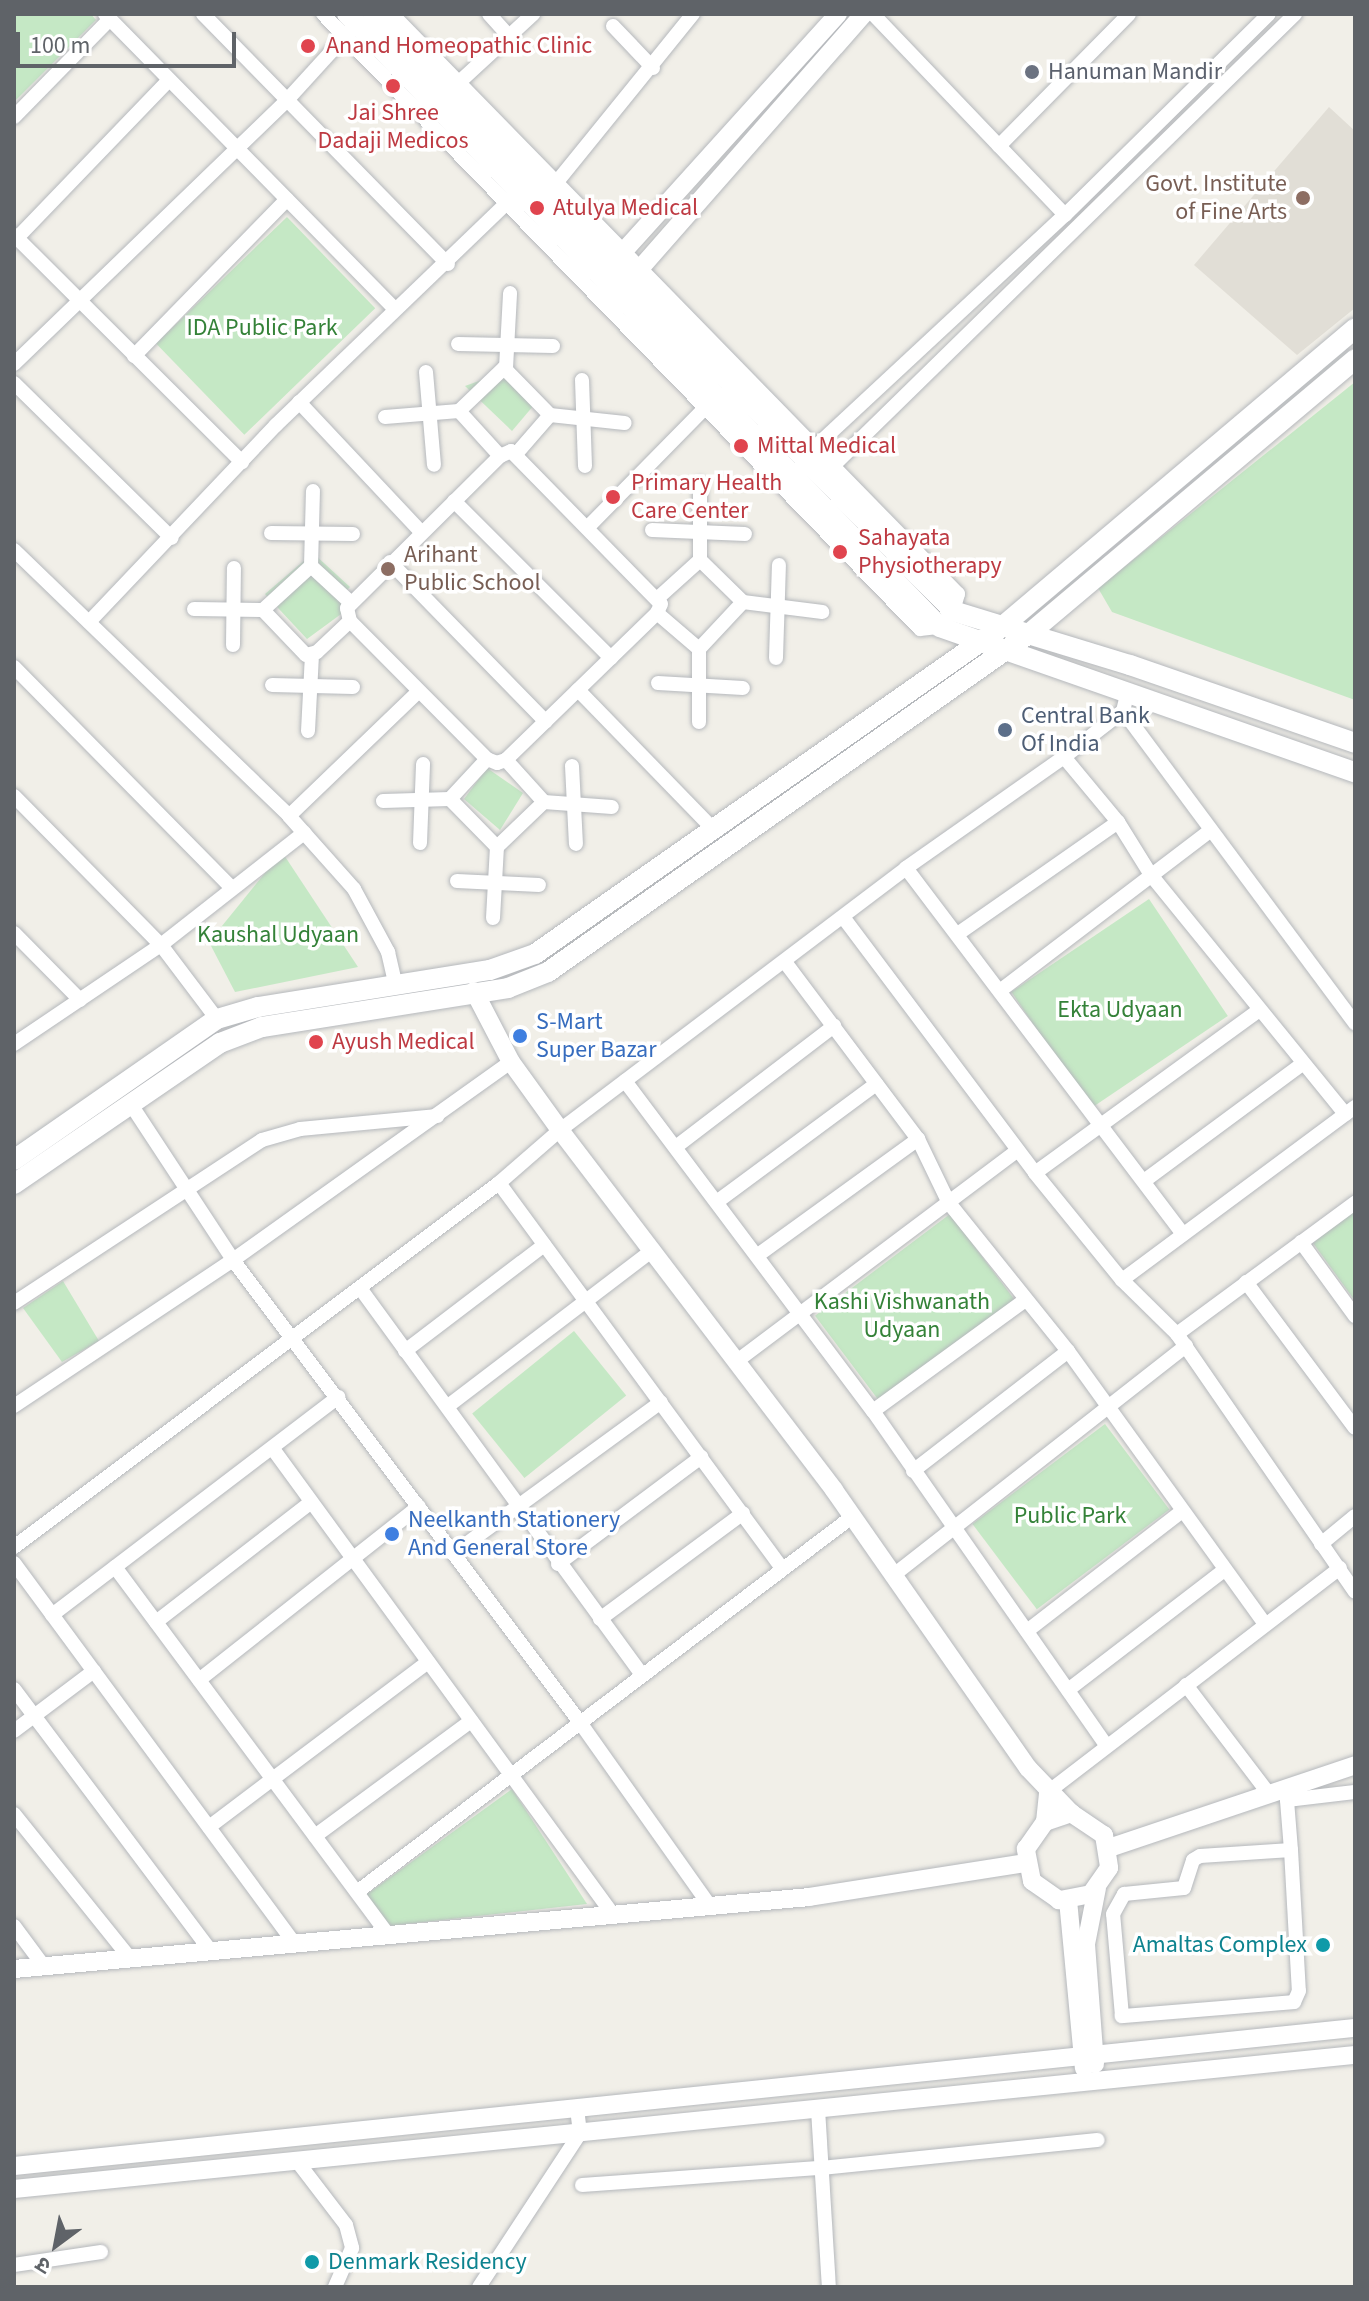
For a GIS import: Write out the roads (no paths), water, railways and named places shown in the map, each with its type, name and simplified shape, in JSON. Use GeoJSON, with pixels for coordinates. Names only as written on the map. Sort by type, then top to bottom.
{"type":"FeatureCollection","features":[{"type":"Feature","properties":{"kind":"main road"},"geometry":{"type":"LineString","coordinates":[[355,22],[454,87],[552,189],[613,263],[946,619],[1003,626],[1030,633],[1355,743]]}},
{"type":"Feature","properties":{"kind":"main road"},"geometry":{"type":"LineString","coordinates":[[355,22],[514,197],[613,263]]}},
{"type":"Feature","properties":{"kind":"main road"},"geometry":{"type":"LineString","coordinates":[[630,280],[712,400],[946,619],[977,644],[1006,651],[1126,701],[1355,772]]}},
{"type":"Feature","properties":{"kind":"main road"},"geometry":{"type":"LineString","coordinates":[[14,1160],[217,1019],[258,1007],[490,970],[535,954],[1003,626],[1355,329]]}},
{"type":"Feature","properties":{"kind":"main road"},"geometry":{"type":"LineString","coordinates":[[14,1184],[220,1043],[262,1027],[508,988],[548,972],[1030,633],[1355,359]]}},
{"type":"Feature","properties":{"kind":"street"},"geometry":{"type":"LineString","coordinates":[[203,14],[448,264]]}},
{"type":"Feature","properties":{"kind":"street"},"geometry":{"type":"LineString","coordinates":[[14,364],[288,99],[355,22],[323,14]]}},
{"type":"Feature","properties":{"kind":"street"},"geometry":{"type":"LineString","coordinates":[[392,14],[454,87],[533,14]]}},
{"type":"Feature","properties":{"kind":"street"},"geometry":{"type":"LineString","coordinates":[[489,14],[510,37]]}},
{"type":"Feature","properties":{"kind":"street"},"geometry":{"type":"LineString","coordinates":[[552,189],[653,68],[693,14]]}},
{"type":"Feature","properties":{"kind":"street"},"geometry":{"type":"LineString","coordinates":[[613,263],[838,14]]}},
{"type":"Feature","properties":{"kind":"street"},"geometry":{"type":"LineString","coordinates":[[864,14],[630,280],[834,465],[958,594],[946,619]]}},
{"type":"Feature","properties":{"kind":"street"},"geometry":{"type":"LineString","coordinates":[[873,14],[1065,215]]}},
{"type":"Feature","properties":{"kind":"street"},"geometry":{"type":"LineString","coordinates":[[999,146],[1129,14]]}},
{"type":"Feature","properties":{"kind":"street"},"geometry":{"type":"LineString","coordinates":[[815,447],[1065,215],[1269,14]]}},
{"type":"Feature","properties":{"kind":"street"},"geometry":{"type":"LineString","coordinates":[[834,465],[1295,14]]}},
{"type":"Feature","properties":{"kind":"street"},"geometry":{"type":"LineString","coordinates":[[14,117],[107,17],[395,309]]}},
{"type":"Feature","properties":{"kind":"street"},"geometry":{"type":"LineString","coordinates":[[613,26],[653,68]]}},
{"type":"Feature","properties":{"kind":"street"},"geometry":{"type":"LineString","coordinates":[[169,80],[15,237],[242,462]]}},
{"type":"Feature","properties":{"kind":"street"},"geometry":{"type":"LineString","coordinates":[[89,622],[299,402],[395,309],[448,264],[514,197],[712,400],[589,526]]}},
{"type":"Feature","properties":{"kind":"street"},"geometry":{"type":"LineString","coordinates":[[134,356],[287,199]]}},
{"type":"Feature","properties":{"kind":"street"},"geometry":{"type":"LineString","coordinates":[[385,417],[459,411],[506,368],[510,293]]}},
{"type":"Feature","properties":{"kind":"street"},"geometry":{"type":"LineString","coordinates":[[458,344],[553,346]]}},
{"type":"Feature","properties":{"kind":"street"},"geometry":{"type":"LineString","coordinates":[[506,368],[550,415],[625,423]]}},
{"type":"Feature","properties":{"kind":"street"},"geometry":{"type":"LineString","coordinates":[[426,372],[434,465]]}},
{"type":"Feature","properties":{"kind":"street"},"geometry":{"type":"LineString","coordinates":[[582,380],[585,466]]}},
{"type":"Feature","properties":{"kind":"street"},"geometry":{"type":"LineString","coordinates":[[14,383],[172,538]]}},
{"type":"Feature","properties":{"kind":"street"},"geometry":{"type":"LineString","coordinates":[[299,402],[421,532]]}},
{"type":"Feature","properties":{"kind":"street"},"geometry":{"type":"LineString","coordinates":[[459,411],[500,456]]}},
{"type":"Feature","properties":{"kind":"street"},"geometry":{"type":"LineString","coordinates":[[550,415],[517,453],[500,456],[350,602],[350,621],[487,759],[506,760],[544,802],[612,807]]}},
{"type":"Feature","properties":{"kind":"street"},"geometry":{"type":"LineString","coordinates":[[517,453],[659,597]]}},
{"type":"Feature","properties":{"kind":"street"},"geometry":{"type":"LineString","coordinates":[[700,484],[700,560],[743,602],[822,612]]}},
{"type":"Feature","properties":{"kind":"street"},"geometry":{"type":"LineString","coordinates":[[313,491],[311,566],[350,602]]}},
{"type":"Feature","properties":{"kind":"street"},"geometry":{"type":"LineString","coordinates":[[454,501],[611,658]]}},
{"type":"Feature","properties":{"kind":"street"},"geometry":{"type":"LineString","coordinates":[[652,530],[745,534]]}},
{"type":"Feature","properties":{"kind":"street"},"geometry":{"type":"LineString","coordinates":[[271,533],[353,534]]}},
{"type":"Feature","properties":{"kind":"street"},"geometry":{"type":"LineString","coordinates":[[14,550],[289,816],[354,889],[374,922],[396,986]]}},
{"type":"Feature","properties":{"kind":"street"},"geometry":{"type":"LineString","coordinates":[[506,760],[657,613],[659,597],[700,560]]}},
{"type":"Feature","properties":{"kind":"street"},"geometry":{"type":"LineString","coordinates":[[390,562],[546,722]]}},
{"type":"Feature","properties":{"kind":"street"},"geometry":{"type":"LineString","coordinates":[[776,658],[779,565]]}},
{"type":"Feature","properties":{"kind":"street"},"geometry":{"type":"LineString","coordinates":[[194,609],[263,610],[311,566]]}},
{"type":"Feature","properties":{"kind":"street"},"geometry":{"type":"LineString","coordinates":[[233,645],[234,568]]}},
{"type":"Feature","properties":{"kind":"street"},"geometry":{"type":"LineString","coordinates":[[699,722],[699,649],[743,602]]}},
{"type":"Feature","properties":{"kind":"street"},"geometry":{"type":"LineString","coordinates":[[263,610],[301,652],[312,655]]}},
{"type":"Feature","properties":{"kind":"street"},"geometry":{"type":"LineString","coordinates":[[657,613],[699,649]]}},
{"type":"Feature","properties":{"kind":"street"},"geometry":{"type":"LineString","coordinates":[[308,731],[312,655],[350,621]]}},
{"type":"Feature","properties":{"kind":"street"},"geometry":{"type":"LineString","coordinates":[[14,667],[230,886]]}},
{"type":"Feature","properties":{"kind":"street"},"geometry":{"type":"LineString","coordinates":[[658,683],[743,688]]}},
{"type":"Feature","properties":{"kind":"street"},"geometry":{"type":"LineString","coordinates":[[272,685],[353,687]]}},
{"type":"Feature","properties":{"kind":"street"},"geometry":{"type":"LineString","coordinates":[[578,690],[714,830]]}},
{"type":"Feature","properties":{"kind":"street"},"geometry":{"type":"LineString","coordinates":[[289,816],[419,691]]}},
{"type":"Feature","properties":{"kind":"street"},"geometry":{"type":"LineString","coordinates":[[14,1547],[499,1183],[560,1130],[906,868],[1064,757],[1126,701],[1210,831],[1353,1018]]}},
{"type":"Feature","properties":{"kind":"street"},"geometry":{"type":"LineString","coordinates":[[1064,757],[1118,822],[1151,875],[1258,1011],[1302,1064],[1350,1111],[1122,1280]]}},
{"type":"Feature","properties":{"kind":"street"},"geometry":{"type":"LineString","coordinates":[[383,801],[450,799],[487,759]]}},
{"type":"Feature","properties":{"kind":"street"},"geometry":{"type":"LineString","coordinates":[[420,843],[423,764]]}},
{"type":"Feature","properties":{"kind":"street"},"geometry":{"type":"LineString","coordinates":[[572,766],[576,844]]}},
{"type":"Feature","properties":{"kind":"street"},"geometry":{"type":"LineString","coordinates":[[14,796],[161,945],[217,1019]]}},
{"type":"Feature","properties":{"kind":"street"},"geometry":{"type":"LineString","coordinates":[[450,799],[497,847]]}},
{"type":"Feature","properties":{"kind":"street"},"geometry":{"type":"LineString","coordinates":[[493,918],[497,847],[544,802]]}},
{"type":"Feature","properties":{"kind":"street"},"geometry":{"type":"LineString","coordinates":[[959,933],[1118,822]]}},
{"type":"Feature","properties":{"kind":"street"},"geometry":{"type":"LineString","coordinates":[[1001,990],[1210,831]]}},
{"type":"Feature","properties":{"kind":"street"},"geometry":{"type":"LineString","coordinates":[[14,1044],[161,945],[230,886],[304,833]]}},
{"type":"Feature","properties":{"kind":"street"},"geometry":{"type":"LineString","coordinates":[[906,868],[959,933],[1100,1128],[1183,1234]]}},
{"type":"Feature","properties":{"kind":"street"},"geometry":{"type":"LineString","coordinates":[[457,881],[539,885]]}},
{"type":"Feature","properties":{"kind":"street"},"geometry":{"type":"LineString","coordinates":[[843,917],[1035,1173],[1122,1280],[1181,1340],[1355,1592]]}},
{"type":"Feature","properties":{"kind":"street"},"geometry":{"type":"LineString","coordinates":[[14,933],[80,1000]]}},
{"type":"Feature","properties":{"kind":"street"},"geometry":{"type":"LineString","coordinates":[[785,962],[918,1139],[949,1203],[1068,1351],[1223,1571],[1264,1623]]}},
{"type":"Feature","properties":{"kind":"street"},"geometry":{"type":"LineString","coordinates":[[474,991],[511,1062],[853,1516],[1048,1792],[1071,1813],[1093,1824],[1109,1848],[1109,1868],[1097,1888],[1086,1944],[1098,2055],[1089,2082]]}},
{"type":"Feature","properties":{"kind":"street"},"geometry":{"type":"LineString","coordinates":[[1035,1173],[1258,1011]]}},
{"type":"Feature","properties":{"kind":"street"},"geometry":{"type":"LineString","coordinates":[[677,1146],[834,1026]]}},
{"type":"Feature","properties":{"kind":"street"},"geometry":{"type":"LineString","coordinates":[[14,1406],[233,1260],[511,1062]]}},
{"type":"Feature","properties":{"kind":"street"},"geometry":{"type":"LineString","coordinates":[[1144,1181],[1302,1064]]}},
{"type":"Feature","properties":{"kind":"street"},"geometry":{"type":"LineString","coordinates":[[625,1081],[677,1146],[873,1411],[1105,1744]]}},
{"type":"Feature","properties":{"kind":"street"},"geometry":{"type":"LineString","coordinates":[[718,1201],[876,1084]]}},
{"type":"Feature","properties":{"kind":"street"},"geometry":{"type":"LineString","coordinates":[[130,1103],[233,1260],[579,1721],[710,1906]]}},
{"type":"Feature","properties":{"kind":"street"},"geometry":{"type":"LineString","coordinates":[[14,1303],[186,1187],[262,1140],[300,1129],[437,1116]]}},
{"type":"Feature","properties":{"kind":"street"},"geometry":{"type":"LineString","coordinates":[[758,1255],[918,1139]]}},
{"type":"Feature","properties":{"kind":"street"},"geometry":{"type":"LineString","coordinates":[[737,1361],[799,1311],[1018,1150]]}},
{"type":"Feature","properties":{"kind":"street"},"geometry":{"type":"LineString","coordinates":[[499,1183],[783,1569]]}},
{"type":"Feature","properties":{"kind":"street"},"geometry":{"type":"LineString","coordinates":[[895,1574],[1109,1409],[1246,1282],[1355,1203]]}},
{"type":"Feature","properties":{"kind":"street"},"geometry":{"type":"LineString","coordinates":[[1301,1242],[1355,1316]]}},
{"type":"Feature","properties":{"kind":"street"},"geometry":{"type":"LineString","coordinates":[[405,1351],[544,1245]]}},
{"type":"Feature","properties":{"kind":"street"},"geometry":{"type":"LineString","coordinates":[[448,1406],[653,1250]]}},
{"type":"Feature","properties":{"kind":"street"},"geometry":{"type":"LineString","coordinates":[[1246,1282],[1353,1423]]}},
{"type":"Feature","properties":{"kind":"street"},"geometry":{"type":"LineString","coordinates":[[360,1288],[448,1406],[517,1509],[642,1675]]}},
{"type":"Feature","properties":{"kind":"street"},"geometry":{"type":"LineString","coordinates":[[873,1411],[1025,1300]]}},
{"type":"Feature","properties":{"kind":"street"},"geometry":{"type":"LineString","coordinates":[[913,1471],[1068,1351]]}},
{"type":"Feature","properties":{"kind":"street"},"geometry":{"type":"LineString","coordinates":[[52,1615],[338,1397]]}},
{"type":"Feature","properties":{"kind":"street"},"geometry":{"type":"LineString","coordinates":[[454,1553],[661,1402]]}},
{"type":"Feature","properties":{"kind":"street"},"geometry":{"type":"LineString","coordinates":[[273,1449],[614,1916]]}},
{"type":"Feature","properties":{"kind":"street"},"geometry":{"type":"LineString","coordinates":[[558,1564],[701,1457]]}},
{"type":"Feature","properties":{"kind":"street"},"geometry":{"type":"LineString","coordinates":[[156,1622],[311,1502]]}},
{"type":"Feature","properties":{"kind":"street"},"geometry":{"type":"LineString","coordinates":[[199,1680],[419,1506]]}},
{"type":"Feature","properties":{"kind":"street"},"geometry":{"type":"LineString","coordinates":[[1027,1631],[1181,1512]]}},
{"type":"Feature","properties":{"kind":"street"},"geometry":{"type":"LineString","coordinates":[[600,1619],[743,1513]]}},
{"type":"Feature","properties":{"kind":"street"},"geometry":{"type":"LineString","coordinates":[[357,1892],[853,1516]]}},
{"type":"Feature","properties":{"kind":"street"},"geometry":{"type":"LineString","coordinates":[[1321,1544],[1355,1516]]}},
{"type":"Feature","properties":{"kind":"street"},"geometry":{"type":"LineString","coordinates":[[14,1563],[293,1942]]}},
{"type":"Feature","properties":{"kind":"street"},"geometry":{"type":"LineString","coordinates":[[115,1567],[388,1934]]}},
{"type":"Feature","properties":{"kind":"street"},"geometry":{"type":"LineString","coordinates":[[1045,1822],[1048,1792],[1105,1744],[1340,1568]]}},
{"type":"Feature","properties":{"kind":"street"},"geometry":{"type":"LineString","coordinates":[[1068,1690],[1223,1571]]}},
{"type":"Feature","properties":{"kind":"street"},"geometry":{"type":"LineString","coordinates":[[209,1827],[428,1662]]}},
{"type":"Feature","properties":{"kind":"street"},"geometry":{"type":"LineString","coordinates":[[14,1731],[94,1671]]}},
{"type":"Feature","properties":{"kind":"street"},"geometry":{"type":"LineString","coordinates":[[1186,1685],[1281,1794],[1291,1850],[1299,1991],[1294,2002],[1122,2016],[1113,1914],[1124,1894],[1184,1888],[1193,1860],[1200,1856],[1291,1850]]}},
{"type":"Feature","properties":{"kind":"street"},"geometry":{"type":"LineString","coordinates":[[14,1689],[210,1950]]}},
{"type":"Feature","properties":{"kind":"street"},"geometry":{"type":"LineString","coordinates":[[315,1836],[471,1721]]}},
{"type":"Feature","properties":{"kind":"street"},"geometry":{"type":"LineString","coordinates":[[1109,1848],[1281,1794],[1355,1765]]}},
{"type":"Feature","properties":{"kind":"street"},"geometry":{"type":"LineString","coordinates":[[1281,1794],[1355,1792]]}},
{"type":"Feature","properties":{"kind":"street"},"geometry":{"type":"LineString","coordinates":[[1071,1813],[1045,1822],[1033,1834],[1025,1863],[1044,1893],[1068,1900],[1097,1888]]}},
{"type":"Feature","properties":{"kind":"street"},"geometry":{"type":"LineString","coordinates":[[14,1814],[129,1957]]}},
{"type":"Feature","properties":{"kind":"street"},"geometry":{"type":"LineString","coordinates":[[14,1969],[809,1897],[1025,1863]]}},
{"type":"Feature","properties":{"kind":"street"},"geometry":{"type":"LineString","coordinates":[[1068,1900],[1079,2057],[1089,2082]]}},
{"type":"Feature","properties":{"kind":"street"},"geometry":{"type":"LineString","coordinates":[[14,1926],[43,1965]]}},
{"type":"Feature","properties":{"kind":"street"},"geometry":{"type":"LineString","coordinates":[[14,2166],[1355,2028]]}},
{"type":"Feature","properties":{"kind":"street"},"geometry":{"type":"LineString","coordinates":[[14,2189],[1355,2055]]}},
{"type":"Feature","properties":{"kind":"street"},"geometry":{"type":"LineString","coordinates":[[479,2287],[580,2133],[577,2108]]}},
{"type":"Feature","properties":{"kind":"street"},"geometry":{"type":"LineString","coordinates":[[818,2109],[829,2287]]}},
{"type":"Feature","properties":{"kind":"street"},"geometry":{"type":"LineString","coordinates":[[582,2185],[821,2168],[1098,2140]]}},
{"type":"Feature","properties":{"kind":"street"},"geometry":{"type":"LineString","coordinates":[[297,2161],[346,2225],[352,2248],[335,2287]]}},
{"type":"Feature","properties":{"kind":"street"},"geometry":{"type":"LineString","coordinates":[[14,2265],[101,2252]]}},
{"type":"Feature","properties":{"kind":"place","name":"Anand Homeopathic Clinic"},"geometry":{"type":"Point","coordinates":[308,46]}},
{"type":"Feature","properties":{"kind":"place","name":"Hanuman Mandir"},"geometry":{"type":"Point","coordinates":[1032,72]}},
{"type":"Feature","properties":{"kind":"place","name":"Jai Shree Dadaji Medicos"},"geometry":{"type":"Point","coordinates":[393,86]}},
{"type":"Feature","properties":{"kind":"place","name":"Govt. Institute of Fine Arts"},"geometry":{"type":"Point","coordinates":[1303,198]}},
{"type":"Feature","properties":{"kind":"place","name":"Atulya Medical"},"geometry":{"type":"Point","coordinates":[537,208]}},
{"type":"Feature","properties":{"kind":"place","name":"Mittal Medical"},"geometry":{"type":"Point","coordinates":[741,446]}},
{"type":"Feature","properties":{"kind":"place","name":"Primary Health Care Center"},"geometry":{"type":"Point","coordinates":[613,497]}},
{"type":"Feature","properties":{"kind":"place","name":"Sahayata Physiotherapy"},"geometry":{"type":"Point","coordinates":[840,552]}},
{"type":"Feature","properties":{"kind":"place","name":"Arihant Public School"},"geometry":{"type":"Point","coordinates":[388,569]}},
{"type":"Feature","properties":{"kind":"place","name":"Central Bank Of India"},"geometry":{"type":"Point","coordinates":[1005,730]}},
{"type":"Feature","properties":{"kind":"place","name":"S-Mart Super Bazar"},"geometry":{"type":"Point","coordinates":[520,1036]}},
{"type":"Feature","properties":{"kind":"place","name":"Ayush Medical"},"geometry":{"type":"Point","coordinates":[316,1042]}},
{"type":"Feature","properties":{"kind":"place","name":"Neelkanth Stationery And General Store"},"geometry":{"type":"Point","coordinates":[392,1534]}},
{"type":"Feature","properties":{"kind":"place","name":"Amaltas Complex"},"geometry":{"type":"Point","coordinates":[1323,1945]}},
{"type":"Feature","properties":{"kind":"place","name":"Denmark Residency"},"geometry":{"type":"Point","coordinates":[312,2262]}},
{"type":"Feature","properties":{"kind":"park label","name":"IDA Public Park"},"geometry":{"type":"Point","coordinates":[262,328]}},
{"type":"Feature","properties":{"kind":"park label","name":"Kaushal Udyaan"},"geometry":{"type":"Point","coordinates":[278,935]}},
{"type":"Feature","properties":{"kind":"park label","name":"Ekta Udyaan"},"geometry":{"type":"Point","coordinates":[1120,1010]}},
{"type":"Feature","properties":{"kind":"park label","name":"Kashi Vishwanath Udyaan"},"geometry":{"type":"Point","coordinates":[902,1316]}},
{"type":"Feature","properties":{"kind":"park label","name":"Public Park"},"geometry":{"type":"Point","coordinates":[1070,1516]}}]}
